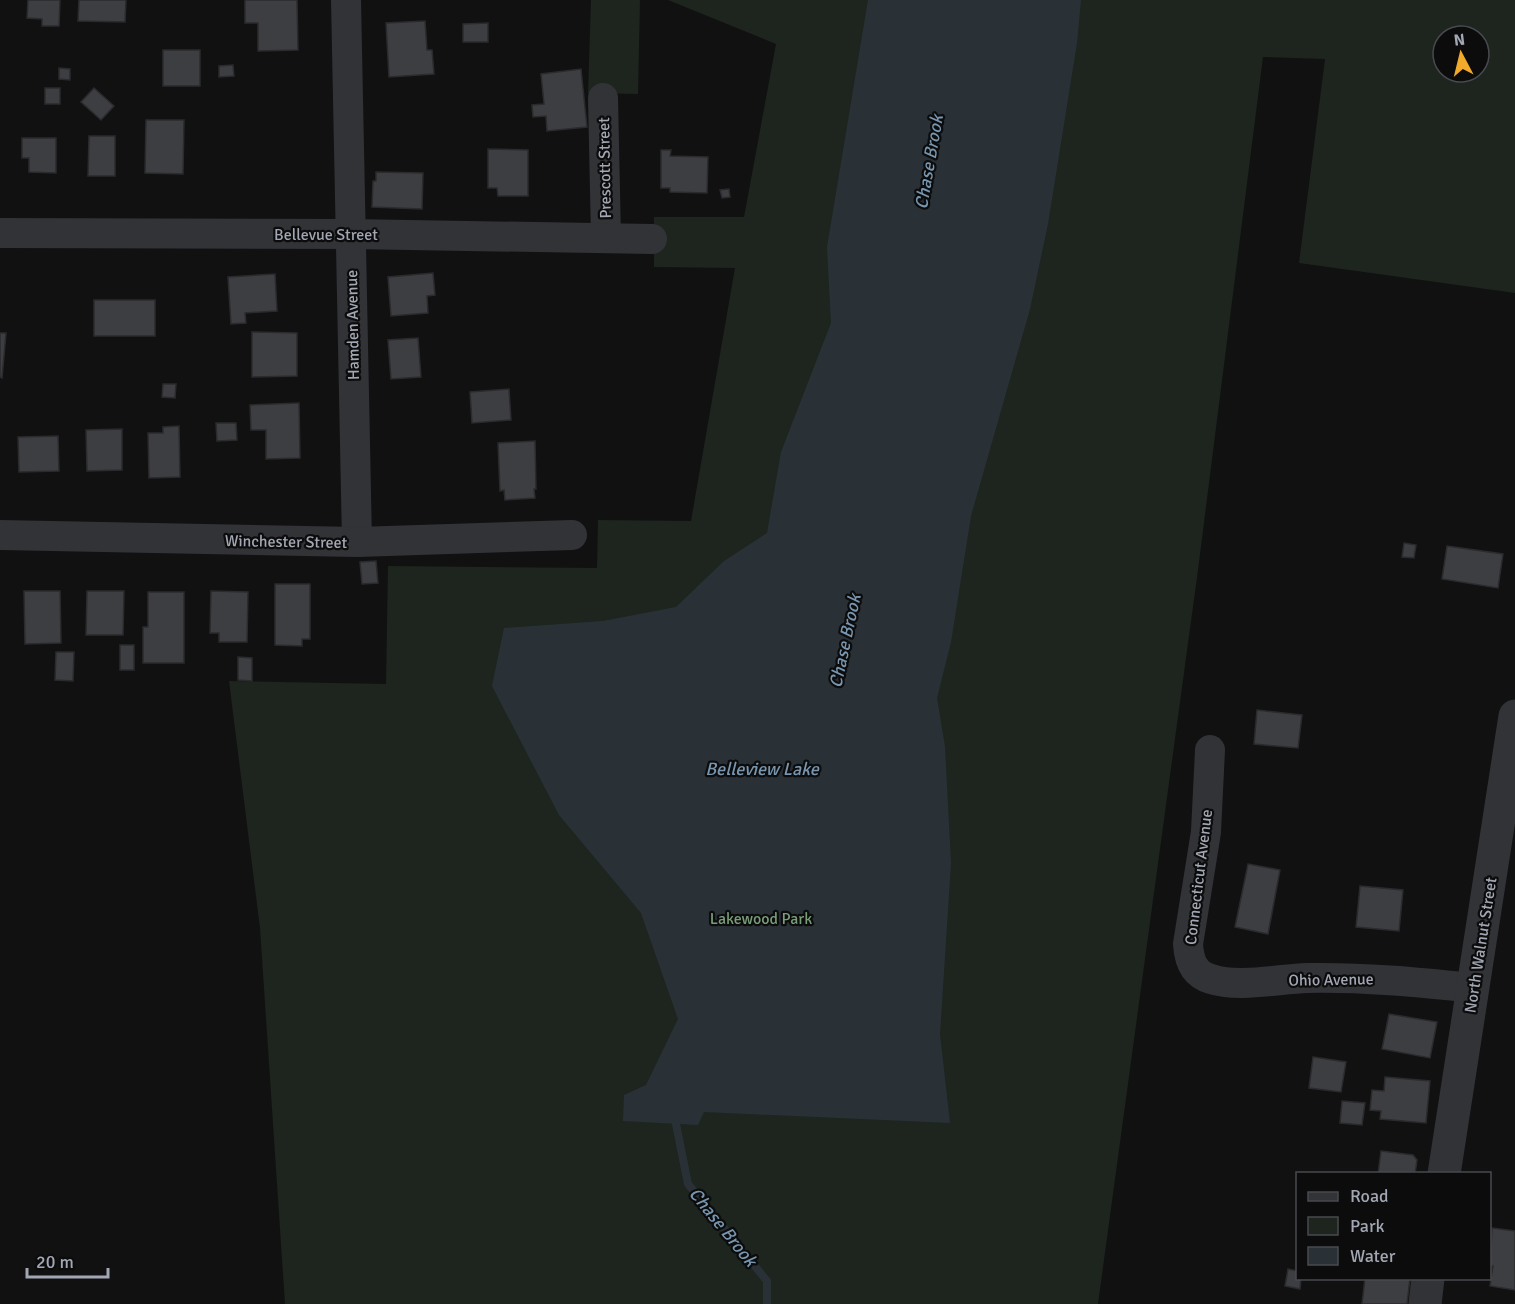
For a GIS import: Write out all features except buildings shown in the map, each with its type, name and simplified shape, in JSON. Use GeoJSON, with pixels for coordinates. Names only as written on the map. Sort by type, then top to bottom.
{"type":"FeatureCollection","features":[{"type":"Feature","properties":{"kind":"street","name":"Hamden Avenue"},"geometry":{"type":"LineString","coordinates":[[346,0],[357,542]]}},
{"type":"Feature","properties":{"kind":"street","name":"Prescott Street"},"geometry":{"type":"LineString","coordinates":[[603,98],[606,238]]}},
{"type":"Feature","properties":{"kind":"street","name":"Bellevue Street"},"geometry":{"type":"LineString","coordinates":[[0,233],[351,234],[652,239]]}},
{"type":"Feature","properties":{"kind":"street","name":"Winchester Street"},"geometry":{"type":"LineString","coordinates":[[0,536],[357,542],[572,535]]}},
{"type":"Feature","properties":{"kind":"street","name":"North Walnut Street"},"geometry":{"type":"LineString","coordinates":[[1444,1172],[1515,716]]}},
{"type":"Feature","properties":{"kind":"street","name":"Connecticut Avenue"},"geometry":{"type":"LineString","coordinates":[[1193,967],[1188,944],[1206,832],[1210,750]]}},
{"type":"Feature","properties":{"kind":"street","name":"Ohio Avenue"},"geometry":{"type":"LineString","coordinates":[[1193,967],[1211,980],[1228,982],[1305,978],[1380,979],[1473,988]]}},
{"type":"Feature","properties":{"kind":"street"},"geometry":{"type":"LineString","coordinates":[[1425,1304],[1428,1280]]}},
{"type":"Feature","properties":{"kind":"green space"},"geometry":{"type":"Polygon","coordinates":[[[591,0],[640,0],[638,94],[588,93],[591,0]]]}},
{"type":"Feature","properties":{"kind":"green space","name":"Lakewood Park"},"geometry":{"type":"Polygon","coordinates":[[[668,0],[1515,0],[1515,293],[1299,263],[1325,59],[1263,57],[1198,570],[1098,1304],[285,1304],[260,928],[229,681],[386,684],[388,566],[597,568],[598,520],[691,521],[735,268],[654,267],[654,217],[744,217],[776,44],[668,0]]]}},
{"type":"Feature","properties":{"kind":"water","name":"Belleview Lake"},"geometry":{"type":"Polygon","coordinates":[[[868,0],[1081,0],[1077,43],[1048,224],[1030,309],[971,516],[951,642],[937,698],[945,747],[951,863],[940,1034],[950,1123],[704,1112],[698,1125],[623,1121],[624,1095],[646,1085],[678,1019],[641,913],[559,815],[492,686],[504,628],[603,621],[676,607],[724,561],[767,533],[781,452],[831,323],[827,247],[868,0]]]}},
{"type":"Feature","properties":{"kind":"waterway","name":"Chase Brook"},"geometry":{"type":"LineString","coordinates":[[679,1114],[676,1124],[688,1184],[767,1281],[767,1304]]}}]}
